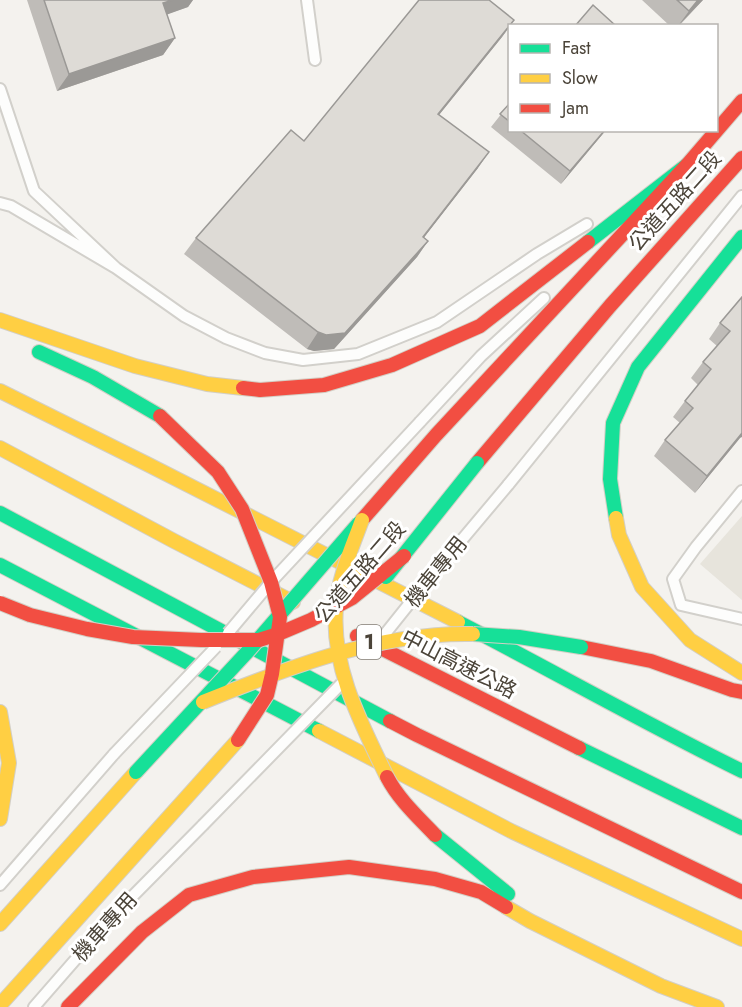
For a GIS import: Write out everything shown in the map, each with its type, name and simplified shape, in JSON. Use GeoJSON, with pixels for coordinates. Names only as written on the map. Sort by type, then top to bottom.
{"type":"FeatureCollection","features":[{"type":"Feature","properties":{"kind":"main road","name":"公道五路二段"},"geometry":{"type":"LineString","coordinates":[[718,129],[742,101]]}},
{"type":"Feature","properties":{"kind":"main road","name":"公道五路二段"},"geometry":{"type":"LineString","coordinates":[[0,924],[136,772],[280,617],[436,435],[715,132]]}},
{"type":"Feature","properties":{"kind":"main road","name":"公道五路二段"},"geometry":{"type":"LineString","coordinates":[[293,679],[404,556],[477,463],[610,306],[742,158]]}},
{"type":"Feature","properties":{"kind":"main road"},"geometry":{"type":"LineString","coordinates":[[0,320],[135,366],[207,384],[260,390],[324,385],[392,365],[480,326],[687,165]]}},
{"type":"Feature","properties":{"kind":"main road"},"geometry":{"type":"LineString","coordinates":[[742,237],[638,367],[613,423],[610,479],[619,535],[642,587],[690,640],[742,673]]}},
{"type":"Feature","properties":{"kind":"main road"},"geometry":{"type":"LineString","coordinates":[[31,348],[93,377],[159,416],[219,472],[242,509],[271,582],[280,617],[267,695],[238,740]]}},
{"type":"Feature","properties":{"kind":"main road"},"geometry":{"type":"LineString","coordinates":[[0,391],[450,619],[742,771]]}},
{"type":"Feature","properties":{"kind":"main road","name":"中山高速公路"},"geometry":{"type":"LineString","coordinates":[[0,448],[174,541],[510,714],[742,828]]}},
{"type":"Feature","properties":{"kind":"main road"},"geometry":{"type":"LineString","coordinates":[[0,513],[417,735],[742,892]]}},
{"type":"Feature","properties":{"kind":"main road"},"geometry":{"type":"LineString","coordinates":[[362,520],[341,585],[336,606],[335,633],[366,736],[397,794],[435,836],[506,892],[661,986]]}},
{"type":"Feature","properties":{"kind":"main road"},"geometry":{"type":"LineString","coordinates":[[0,603],[30,615],[133,637],[259,640],[310,620],[352,598],[404,556]]}},
{"type":"Feature","properties":{"kind":"main road"},"geometry":{"type":"LineString","coordinates":[[0,565],[511,831],[742,939]]}},
{"type":"Feature","properties":{"kind":"main road"},"geometry":{"type":"LineString","coordinates":[[203,702],[272,674],[339,652],[379,642],[438,634],[500,634],[581,647],[651,661],[742,692]]}},
{"type":"Feature","properties":{"kind":"main road"},"geometry":{"type":"LineString","coordinates":[[0,1005],[278,696]]}},
{"type":"Feature","properties":{"kind":"main road"},"geometry":{"type":"LineString","coordinates":[[0,712],[9,763],[0,819]]}},
{"type":"Feature","properties":{"kind":"main road"},"geometry":{"type":"LineString","coordinates":[[68,1007],[142,932],[189,895],[253,877],[349,867],[435,879],[481,892],[530,921],[661,986],[717,1007]]}},
{"type":"Feature","properties":{"kind":"lane"},"geometry":{"type":"LineString","coordinates":[[306,0],[315,60]]}},
{"type":"Feature","properties":{"kind":"lane"},"geometry":{"type":"LineString","coordinates":[[0,89],[34,191],[116,268]]}},
{"type":"Feature","properties":{"kind":"lane"},"geometry":{"type":"LineString","coordinates":[[616,207],[687,165]]}},
{"type":"Feature","properties":{"kind":"lane"},"geometry":{"type":"LineString","coordinates":[[584,260],[687,165]]}},
{"type":"Feature","properties":{"kind":"lane","name":"機車專用"},"geometry":{"type":"LineString","coordinates":[[365,657],[508,485],[742,196]]}},
{"type":"Feature","properties":{"kind":"lane"},"geometry":{"type":"LineString","coordinates":[[0,203],[11,206],[116,268],[183,316],[226,338],[265,353],[303,360],[358,354],[437,322],[537,254],[596,219]]}},
{"type":"Feature","properties":{"kind":"lane"},"geometry":{"type":"LineString","coordinates":[[0,885],[114,754],[222,640],[271,582],[481,356],[550,292]]}},
{"type":"Feature","properties":{"kind":"lane"},"geometry":{"type":"LineString","coordinates":[[740,495],[673,579],[681,605],[742,619]]}},
{"type":"Feature","properties":{"kind":"lane","name":"機車專用"},"geometry":{"type":"LineString","coordinates":[[34,1007],[116,913],[349,675]]}},
{"type":"Feature","properties":{"kind":"shaded area"},"geometry":{"type":"Polygon","coordinates":[[[742,516],[742,600],[700,564],[742,516]]]}},
{"type":"Feature","properties":{"kind":"building"},"geometry":{"type":"Polygon","coordinates":[[[44,0],[173,0],[163,3],[175,38],[69,74],[44,0]]]}},
{"type":"Feature","properties":{"kind":"building"},"geometry":{"type":"Polygon","coordinates":[[[419,0],[489,0],[514,20],[508,24],[508,27],[438,114],[489,152],[423,237],[428,241],[345,333],[326,335],[318,332],[196,238],[291,130],[304,141],[419,0]]]}},
{"type":"Feature","properties":{"kind":"building"},"geometry":{"type":"Polygon","coordinates":[[[677,0],[698,0],[689,11],[677,0]]]}},
{"type":"Feature","properties":{"kind":"building"},"geometry":{"type":"Polygon","coordinates":[[[593,5],[614,24],[577,24],[593,5]]]}},
{"type":"Feature","properties":{"kind":"building"},"geometry":{"type":"Polygon","coordinates":[[[508,105],[508,120],[500,114],[508,105]]]}},
{"type":"Feature","properties":{"kind":"building"},"geometry":{"type":"Polygon","coordinates":[[[522,132],[603,132],[570,171],[522,132]]]}},
{"type":"Feature","properties":{"kind":"building"},"geometry":{"type":"Polygon","coordinates":[[[742,297],[742,433],[707,476],[665,440],[693,408],[685,401],[711,369],[703,362],[730,331],[720,323],[742,297]]]}},
{"type":"Feature","properties":{"kind":"traffic: fast"},"geometry":{"type":"LineString","coordinates":[[588,242],[687,165]]}},
{"type":"Feature","properties":{"kind":"traffic: fast"},"geometry":{"type":"LineString","coordinates":[[616,518],[610,479],[613,423],[638,367],[742,237]]}},
{"type":"Feature","properties":{"kind":"traffic: fast"},"geometry":{"type":"LineString","coordinates":[[39,352],[93,377],[160,416]]}},
{"type":"Feature","properties":{"kind":"traffic: fast"},"geometry":{"type":"LineString","coordinates":[[386,577],[477,463]]}},
{"type":"Feature","properties":{"kind":"traffic: fast"},"geometry":{"type":"LineString","coordinates":[[0,513],[390,721]]}},
{"type":"Feature","properties":{"kind":"traffic: fast"},"geometry":{"type":"LineString","coordinates":[[136,772],[250,649],[359,523]]}},
{"type":"Feature","properties":{"kind":"traffic: fast"},"geometry":{"type":"LineString","coordinates":[[0,565],[319,731]]}},
{"type":"Feature","properties":{"kind":"traffic: fast"},"geometry":{"type":"LineString","coordinates":[[458,622],[742,771]]}},
{"type":"Feature","properties":{"kind":"traffic: fast"},"geometry":{"type":"LineString","coordinates":[[473,634],[519,637],[581,647]]}},
{"type":"Feature","properties":{"kind":"traffic: fast"},"geometry":{"type":"LineString","coordinates":[[579,748],[742,828]]}},
{"type":"Feature","properties":{"kind":"traffic: fast"},"geometry":{"type":"LineString","coordinates":[[435,835],[508,894]]}},
{"type":"Feature","properties":{"kind":"traffic: slow"},"geometry":{"type":"LineString","coordinates":[[0,320],[135,366],[207,384],[243,388]]}},
{"type":"Feature","properties":{"kind":"traffic: slow"},"geometry":{"type":"LineString","coordinates":[[0,391],[458,622]]}},
{"type":"Feature","properties":{"kind":"traffic: slow"},"geometry":{"type":"LineString","coordinates":[[0,448],[293,602]]}},
{"type":"Feature","properties":{"kind":"traffic: slow"},"geometry":{"type":"LineString","coordinates":[[616,518],[619,535],[642,587],[690,640],[742,673]]}},
{"type":"Feature","properties":{"kind":"traffic: slow"},"geometry":{"type":"LineString","coordinates":[[362,520],[346,563],[337,597],[338,652],[350,696],[387,777]]}},
{"type":"Feature","properties":{"kind":"traffic: slow"},"geometry":{"type":"LineString","coordinates":[[203,702],[268,676],[369,645],[438,635],[473,634]]}},
{"type":"Feature","properties":{"kind":"traffic: slow"},"geometry":{"type":"LineString","coordinates":[[0,712],[9,763],[0,819]]}},
{"type":"Feature","properties":{"kind":"traffic: slow"},"geometry":{"type":"LineString","coordinates":[[319,731],[511,831],[742,939]]}},
{"type":"Feature","properties":{"kind":"traffic: slow"},"geometry":{"type":"LineString","coordinates":[[0,1005],[238,740]]}},
{"type":"Feature","properties":{"kind":"traffic: slow"},"geometry":{"type":"LineString","coordinates":[[0,924],[136,772]]}},
{"type":"Feature","properties":{"kind":"traffic: slow"},"geometry":{"type":"LineString","coordinates":[[506,907],[661,986],[717,1007]]}},
{"type":"Feature","properties":{"kind":"traffic: jam"},"geometry":{"type":"LineString","coordinates":[[718,129],[742,101]]}},
{"type":"Feature","properties":{"kind":"traffic: jam"},"geometry":{"type":"LineString","coordinates":[[362,520],[436,435],[715,132]]}},
{"type":"Feature","properties":{"kind":"traffic: jam"},"geometry":{"type":"LineString","coordinates":[[477,463],[610,306],[742,158]]}},
{"type":"Feature","properties":{"kind":"traffic: jam"},"geometry":{"type":"LineString","coordinates":[[243,388],[260,390],[324,385],[392,365],[480,326],[588,242]]}},
{"type":"Feature","properties":{"kind":"traffic: jam"},"geometry":{"type":"LineString","coordinates":[[160,416],[218,472],[242,509],[271,582],[280,617],[267,695],[238,740]]}},
{"type":"Feature","properties":{"kind":"traffic: jam"},"geometry":{"type":"LineString","coordinates":[[0,603],[30,615],[133,637],[259,640],[311,620],[352,598],[404,556]]}},
{"type":"Feature","properties":{"kind":"traffic: jam"},"geometry":{"type":"LineString","coordinates":[[357,636],[579,748]]}},
{"type":"Feature","properties":{"kind":"traffic: jam"},"geometry":{"type":"LineString","coordinates":[[581,647],[651,661],[742,692]]}},
{"type":"Feature","properties":{"kind":"traffic: jam"},"geometry":{"type":"LineString","coordinates":[[390,721],[742,892]]}},
{"type":"Feature","properties":{"kind":"traffic: jam"},"geometry":{"type":"LineString","coordinates":[[387,777],[403,801],[435,835]]}},
{"type":"Feature","properties":{"kind":"traffic: jam"},"geometry":{"type":"LineString","coordinates":[[68,1007],[142,932],[189,895],[253,877],[349,867],[435,879],[481,892],[506,907]]}}]}
